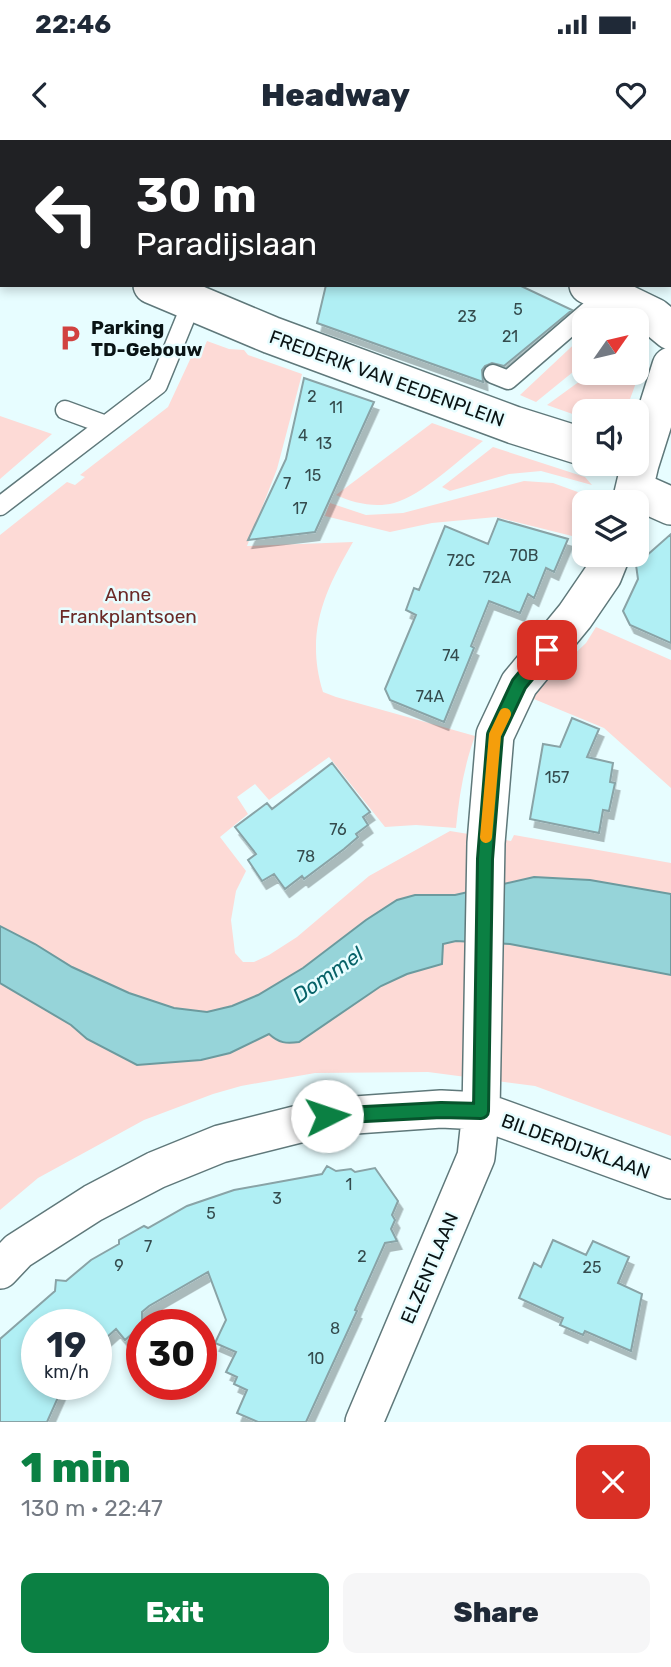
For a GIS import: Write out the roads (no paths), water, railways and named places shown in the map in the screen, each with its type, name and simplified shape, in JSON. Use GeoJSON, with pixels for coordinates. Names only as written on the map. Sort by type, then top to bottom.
{"type":"FeatureCollection","features":[{"type":"Feature","properties":{"kind":"street","name":"FREDERIK VAN EEDENPLEIN"},"geometry":{"type":"LineString","coordinates":[[162,287],[195,294],[514,425],[572,443]]}},
{"type":"Feature","properties":{"kind":"street"},"geometry":{"type":"LineString","coordinates":[[598,290],[654,317],[671,331]]}},
{"type":"Feature","properties":{"kind":"street"},"geometry":{"type":"LineString","coordinates":[[671,366],[636,480],[671,506]]}},
{"type":"Feature","properties":{"kind":"street","name":"ELZENTLAAN"},"geometry":{"type":"LineString","coordinates":[[364,1422],[476,1157],[481,1111],[485,859],[495,735],[519,684],[575,616],[606,567]]}},
{"type":"Feature","properties":{"kind":"street","name":"BILDERDIJKLAAN"},"geometry":{"type":"LineString","coordinates":[[0,1269],[19,1251],[93,1203],[156,1170],[220,1144],[327,1116],[441,1110],[481,1111],[671,1181]]}},
{"type":"Feature","properties":{"kind":"lane"},"geometry":{"type":"LineString","coordinates":[[493,374],[508,380],[598,290]]}},
{"type":"Feature","properties":{"kind":"lane"},"geometry":{"type":"LineString","coordinates":[[0,506],[158,385],[195,294]]}},
{"type":"Feature","properties":{"kind":"lane"},"geometry":{"type":"LineString","coordinates":[[65,410],[106,425]]}},
{"type":"Feature","properties":{"kind":"water","name":"Dommel"},"geometry":{"type":"Polygon","coordinates":[[[534,877],[590,880],[671,894],[671,975],[510,944],[456,941],[443,944],[442,964],[407,974],[381,986],[299,1042],[283,1042],[269,1034],[230,1053],[201,1060],[137,1065],[87,1039],[71,1025],[0,983],[0,926],[72,967],[129,993],[174,1008],[207,1012],[232,1006],[258,995],[303,968],[397,900],[415,895],[455,895],[534,877]]]}},
{"type":"Feature","properties":{"kind":"place","name":"Parking TD-Gebouw"},"geometry":{"type":"Point","coordinates":[70,338]}},
{"type":"Feature","properties":{"kind":"park label","name":"Anne Frankplantsoen"},"geometry":{"type":"Point","coordinates":[128,605]}}]}
